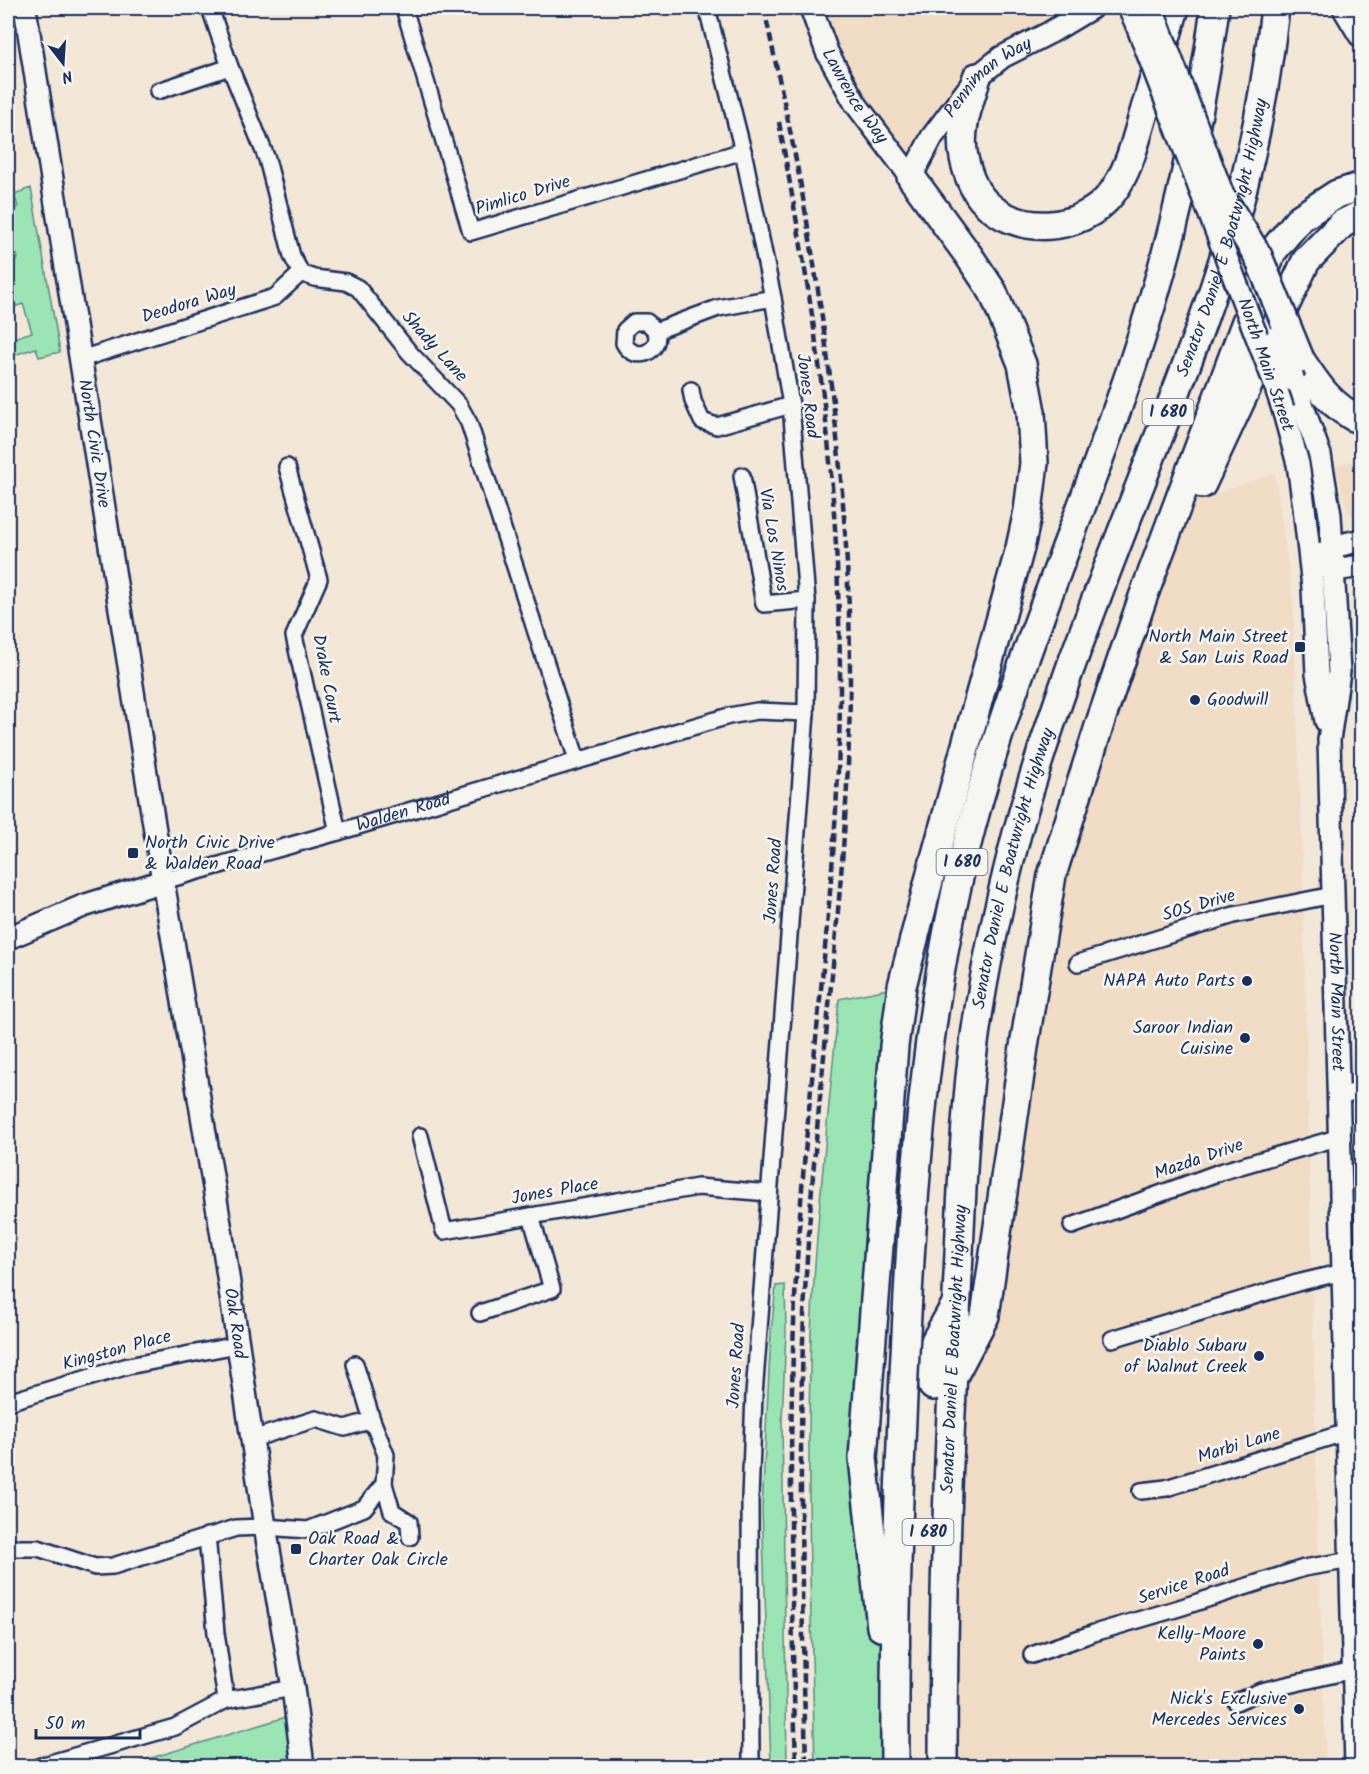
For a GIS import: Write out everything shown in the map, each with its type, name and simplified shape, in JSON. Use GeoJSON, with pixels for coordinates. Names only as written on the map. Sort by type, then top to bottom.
{"type":"FeatureCollection","features":[{"type":"Feature","properties":{"kind":"highway"},"geometry":{"type":"LineString","coordinates":[[977,77],[963,123],[963,156],[971,183],[983,200],[1003,215],[1027,224],[1058,225],[1088,215],[1111,194],[1129,162],[1175,8]]}},
{"type":"Feature","properties":{"kind":"highway","name":"I 680"},"geometry":{"type":"LineString","coordinates":[[895,1759],[899,1497],[910,1261],[924,1080],[946,940],[965,850],[998,734],[1017,676],[1117,410],[1155,295],[1195,126],[1215,8]]}},
{"type":"Feature","properties":{"kind":"highway","name":"Senator Daniel E Boatwright Highway"},"geometry":{"type":"LineString","coordinates":[[943,1767],[945,1601],[956,1303],[967,1118],[973,1056],[988,955],[1025,807],[1056,712],[1224,258],[1254,138],[1275,8]]}},
{"type":"Feature","properties":{"kind":"highway"},"geometry":{"type":"LineString","coordinates":[[1347,8],[1362,33]]}},
{"type":"Feature","properties":{"kind":"highway"},"geometry":{"type":"LineString","coordinates":[[895,1759],[863,1458],[894,1046],[902,986],[1020,548],[1028,511],[1034,463],[1031,412],[1022,364],[993,292],[911,177]]}},
{"type":"Feature","properties":{"kind":"highway"},"geometry":{"type":"LineString","coordinates":[[952,1380],[985,1316],[1052,875],[1143,597],[1272,252],[1300,218],[1337,194],[1362,186]]}},
{"type":"Feature","properties":{"kind":"highway"},"geometry":{"type":"LineString","coordinates":[[1225,202],[1258,256],[1297,370],[1333,404],[1362,421]]}},
{"type":"Feature","properties":{"kind":"highway"},"geometry":{"type":"LineString","coordinates":[[1143,597],[1173,549],[1306,261],[1342,224],[1362,214]]}},
{"type":"Feature","properties":{"kind":"highway","name":"I 680"},"geometry":{"type":"LineString","coordinates":[[926,1767],[926,1625],[935,1341],[956,1303]]}},
{"type":"Feature","properties":{"kind":"main road","name":"North Civic Drive"},"geometry":{"type":"LineString","coordinates":[[25,8],[163,881]]}},
{"type":"Feature","properties":{"kind":"main road","name":"Lawrence Way"},"geometry":{"type":"LineString","coordinates":[[811,8],[827,52],[855,103],[911,177]]}},
{"type":"Feature","properties":{"kind":"main road","name":"Penniman Way"},"geometry":{"type":"LineString","coordinates":[[911,177],[932,137],[977,77],[1002,57],[1091,8]]}},
{"type":"Feature","properties":{"kind":"main road"},"geometry":{"type":"LineString","coordinates":[[1152,8],[1225,202]]}},
{"type":"Feature","properties":{"kind":"main road","name":"North Main Street"},"geometry":{"type":"LineString","coordinates":[[1133,15],[1264,354],[1283,409],[1299,472],[1310,563],[1317,674],[1329,740],[1347,1432],[1351,1560],[1357,1644],[1353,1670],[1356,1767]]}},
{"type":"Feature","properties":{"kind":"main road","name":"North Main Street"},"geometry":{"type":"LineString","coordinates":[[1297,370],[1320,455],[1329,500],[1339,672],[1329,740]]}},
{"type":"Feature","properties":{"kind":"main road"},"geometry":{"type":"LineString","coordinates":[[1310,563],[1332,547],[1362,540]]}},
{"type":"Feature","properties":{"kind":"main road"},"geometry":{"type":"LineString","coordinates":[[1310,563],[1334,570],[1362,566]]}},
{"type":"Feature","properties":{"kind":"main road","name":"Walden Road"},"geometry":{"type":"LineString","coordinates":[[8,938],[83,906],[163,881]]}},
{"type":"Feature","properties":{"kind":"main road","name":"Oak Road"},"geometry":{"type":"LineString","coordinates":[[163,881],[222,1236],[265,1527],[293,1688],[303,1767]]}},
{"type":"Feature","properties":{"kind":"street"},"geometry":{"type":"LineString","coordinates":[[210,8],[230,68],[267,159],[292,256],[301,273]]}},
{"type":"Feature","properties":{"kind":"street","name":"Pimlico Drive"},"geometry":{"type":"LineString","coordinates":[[404,8],[471,232],[742,151]]}},
{"type":"Feature","properties":{"kind":"street","name":"Jones Road"},"geometry":{"type":"LineString","coordinates":[[706,8],[742,151],[773,298],[790,405],[807,600],[806,713],[753,1395],[750,1498],[751,1767]]}},
{"type":"Feature","properties":{"kind":"street"},"geometry":{"type":"LineString","coordinates":[[158,91],[230,68]]}},
{"type":"Feature","properties":{"kind":"street","name":"Deodora Way"},"geometry":{"type":"LineString","coordinates":[[81,358],[275,297],[301,273]]}},
{"type":"Feature","properties":{"kind":"street","name":"Shady Lane"},"geometry":{"type":"LineString","coordinates":[[301,273],[314,278],[346,282],[358,288],[409,352],[459,405],[469,423],[577,760]]}},
{"type":"Feature","properties":{"kind":"street"},"geometry":{"type":"LineString","coordinates":[[656,331],[717,308],[773,298]]}},
{"type":"Feature","properties":{"kind":"street"},"geometry":{"type":"LineString","coordinates":[[691,390],[702,420],[717,426],[790,405]]}},
{"type":"Feature","properties":{"kind":"street","name":"Drake Court"},"geometry":{"type":"LineString","coordinates":[[287,467],[319,579],[294,636],[338,832]]}},
{"type":"Feature","properties":{"kind":"street","name":"Via Los Ninos"},"geometry":{"type":"LineString","coordinates":[[742,476],[764,604],[807,600]]}},
{"type":"Feature","properties":{"kind":"street","name":"Walden Road"},"geometry":{"type":"LineString","coordinates":[[163,881],[338,832],[729,716],[757,711],[806,713]]}},
{"type":"Feature","properties":{"kind":"street","name":"SOS Drive"},"geometry":{"type":"LineString","coordinates":[[1078,963],[1234,915],[1334,895]]}},
{"type":"Feature","properties":{"kind":"street"},"geometry":{"type":"LineString","coordinates":[[1339,1097],[1362,1089]]}},
{"type":"Feature","properties":{"kind":"street","name":"Jones Place"},"geometry":{"type":"LineString","coordinates":[[420,1136],[444,1231],[698,1187],[769,1193]]}},
{"type":"Feature","properties":{"kind":"street","name":"Mazda Drive"},"geometry":{"type":"LineString","coordinates":[[1072,1226],[1220,1172],[1340,1137]]}},
{"type":"Feature","properties":{"kind":"street"},"geometry":{"type":"LineString","coordinates":[[480,1313],[552,1289],[531,1216]]}},
{"type":"Feature","properties":{"kind":"street"},"geometry":{"type":"LineString","coordinates":[[1112,1339],[1296,1283],[1343,1272]]}},
{"type":"Feature","properties":{"kind":"street","name":"Kingston Place"},"geometry":{"type":"LineString","coordinates":[[8,1402],[128,1365],[237,1345]]}},
{"type":"Feature","properties":{"kind":"street"},"geometry":{"type":"LineString","coordinates":[[355,1364],[372,1420],[386,1455],[384,1484],[392,1511],[409,1522],[410,1537]]}},
{"type":"Feature","properties":{"kind":"street"},"geometry":{"type":"LineString","coordinates":[[252,1438],[316,1419],[345,1428],[372,1420]]}},
{"type":"Feature","properties":{"kind":"street","name":"Marbi Lane"},"geometry":{"type":"LineString","coordinates":[[1141,1491],[1166,1488],[1347,1432]]}},
{"type":"Feature","properties":{"kind":"street"},"geometry":{"type":"LineString","coordinates":[[8,1548],[38,1548],[95,1567],[113,1566],[236,1528],[265,1527],[308,1530],[364,1508],[384,1484]]}},
{"type":"Feature","properties":{"kind":"street"},"geometry":{"type":"LineString","coordinates":[[207,1536],[216,1632],[226,1700]]}},
{"type":"Feature","properties":{"kind":"street","name":"Service Road"},"geometry":{"type":"LineString","coordinates":[[1032,1655],[1094,1633],[1304,1568],[1351,1560]]}},
{"type":"Feature","properties":{"kind":"street"},"geometry":{"type":"LineString","coordinates":[[1236,1702],[1261,1692],[1353,1670]]}},
{"type":"Feature","properties":{"kind":"street"},"geometry":{"type":"LineString","coordinates":[[40,1767],[175,1727],[226,1700],[293,1688]]}},
{"type":"Feature","properties":{"kind":"shaded area"},"geometry":{"type":"Polygon","coordinates":[[[811,8],[1091,8],[1002,57],[911,177],[855,103],[811,8]]]}},
{"type":"Feature","properties":{"kind":"shaded area"},"geometry":{"type":"Polygon","coordinates":[[[1362,459],[1361,524],[1348,512],[1335,466],[1362,459]]]}},
{"type":"Feature","properties":{"kind":"shaded area"},"geometry":{"type":"Polygon","coordinates":[[[1275,473],[1293,602],[1302,846],[1318,1549],[1326,1766],[943,1766],[952,1380],[985,1316],[1052,875],[1173,549],[1193,502],[1275,473]]]}},
{"type":"Feature","properties":{"kind":"shaded area"},"geometry":{"type":"Polygon","coordinates":[[[1361,583],[1361,798],[1357,591],[1361,583]]]}},
{"type":"Feature","properties":{"kind":"green space"},"geometry":{"type":"Polygon","coordinates":[[[31,188],[60,352],[39,357],[36,348],[8,357],[8,340],[32,332],[23,304],[8,309],[8,263],[18,259],[8,229],[8,210],[18,207],[14,194],[31,188]]]}},
{"type":"Feature","properties":{"kind":"green space"},"geometry":{"type":"Polygon","coordinates":[[[902,986],[863,1458],[895,1766],[815,1766],[809,1496],[811,1334],[819,1208],[839,999],[902,986]]]}},
{"type":"Feature","properties":{"kind":"green space"},"geometry":{"type":"Polygon","coordinates":[[[785,1285],[786,1332],[782,1421],[787,1766],[771,1766],[762,1509],[771,1333],[776,1286],[785,1285]]]}},
{"type":"Feature","properties":{"kind":"green space"},"geometry":{"type":"Polygon","coordinates":[[[296,1714],[303,1766],[125,1766],[296,1714]]]}},
{"type":"Feature","properties":{"kind":"railway"},"geometry":{"type":"LineString","coordinates":[[764,8],[800,181],[829,366],[842,489],[849,614],[849,747],[845,818],[813,1172],[804,1308],[801,1504],[806,1766]]}},
{"type":"Feature","properties":{"kind":"railway"},"geometry":{"type":"LineString","coordinates":[[779,122],[822,384],[836,549],[840,674],[836,817],[803,1173],[792,1374],[791,1505],[796,1766]]}},
{"type":"Feature","properties":{"kind":"place","name":"North Main Street & San Luis Road"},"geometry":{"type":"Point","coordinates":[1300,647]}},
{"type":"Feature","properties":{"kind":"place","name":"Goodwill"},"geometry":{"type":"Point","coordinates":[1195,700]}},
{"type":"Feature","properties":{"kind":"place","name":"North Civic Drive & Walden Road"},"geometry":{"type":"Point","coordinates":[133,853]}},
{"type":"Feature","properties":{"kind":"place","name":"NAPA Auto Parts"},"geometry":{"type":"Point","coordinates":[1247,981]}},
{"type":"Feature","properties":{"kind":"place","name":"Saroor Indian Cuisine"},"geometry":{"type":"Point","coordinates":[1245,1038]}},
{"type":"Feature","properties":{"kind":"place","name":"Diablo Subaru of Walnut Creek"},"geometry":{"type":"Point","coordinates":[1259,1356]}},
{"type":"Feature","properties":{"kind":"place","name":"Oak Road & Charter Oak Circle"},"geometry":{"type":"Point","coordinates":[296,1549]}},
{"type":"Feature","properties":{"kind":"place","name":"Kelly-Moore Paints"},"geometry":{"type":"Point","coordinates":[1258,1644]}},
{"type":"Feature","properties":{"kind":"place","name":"Nick's Exclusive Mercedes Services"},"geometry":{"type":"Point","coordinates":[1299,1709]}}]}
